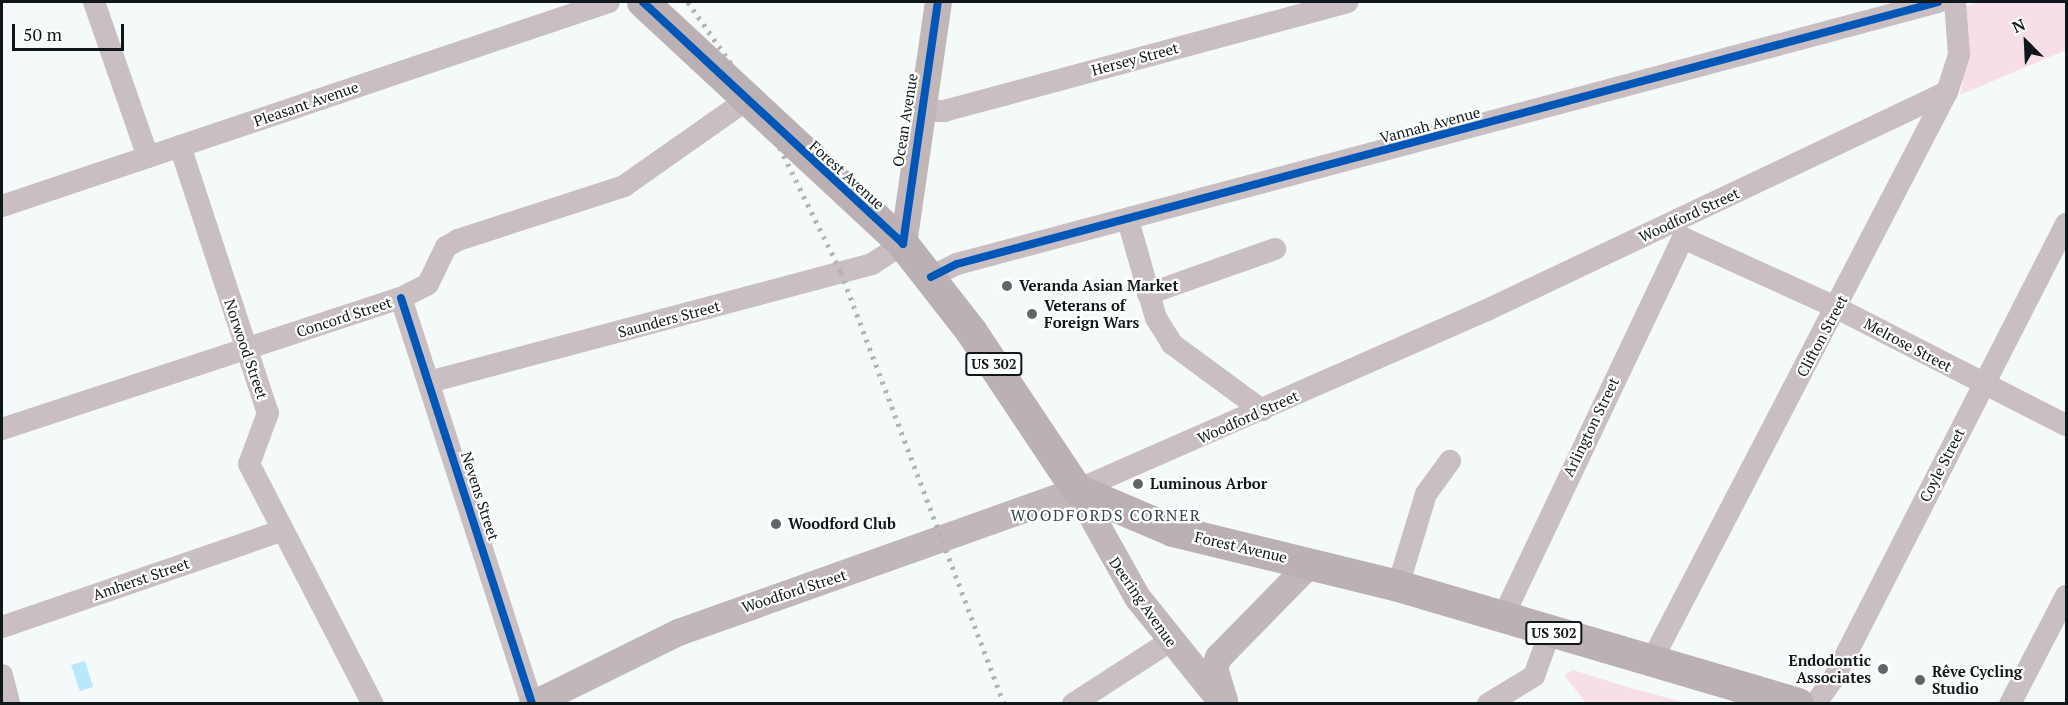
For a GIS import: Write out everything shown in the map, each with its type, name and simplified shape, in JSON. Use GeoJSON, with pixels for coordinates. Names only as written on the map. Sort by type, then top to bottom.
{"type":"FeatureCollection","features":[{"type":"Feature","properties":{"kind":"highway","name":"Forest Avenue"},"geometry":{"type":"LineString","coordinates":[[643,2],[746,101],[903,244],[931,278],[1077,490],[1173,531],[1398,586],[1502,619],[1800,703]]}},
{"type":"Feature","properties":{"kind":"main road","name":"Ocean Avenue"},"geometry":{"type":"LineString","coordinates":[[903,244],[920,111],[938,2]]}},
{"type":"Feature","properties":{"kind":"main road","name":"Deering Avenue"},"geometry":{"type":"LineString","coordinates":[[1077,490],[1117,568],[1175,649],[1225,704]]}},
{"type":"Feature","properties":{"kind":"main road","name":"Woodford Street"},"geometry":{"type":"LineString","coordinates":[[532,703],[678,632],[1077,490]]}},
{"type":"Feature","properties":{"kind":"main road"},"geometry":{"type":"LineString","coordinates":[[1225,704],[1214,668],[1218,657],[1310,563]]}},
{"type":"Feature","properties":{"kind":"street"},"geometry":{"type":"LineString","coordinates":[[94,2],[148,157]]}},
{"type":"Feature","properties":{"kind":"street","name":"Pleasant Avenue"},"geometry":{"type":"LineString","coordinates":[[2,206],[609,2]]}},
{"type":"Feature","properties":{"kind":"street","name":"Hersey Street"},"geometry":{"type":"LineString","coordinates":[[920,111],[945,111],[1348,2]]}},
{"type":"Feature","properties":{"kind":"street","name":"Vannah Avenue"},"geometry":{"type":"LineString","coordinates":[[931,278],[957,264],[1938,2]]}},
{"type":"Feature","properties":{"kind":"street","name":"Clifton Street"},"geometry":{"type":"LineString","coordinates":[[1651,662],[1837,308],[1947,92],[1959,55],[1955,2]]}},
{"type":"Feature","properties":{"kind":"street","name":"Woodford Street"},"geometry":{"type":"LineString","coordinates":[[1077,490],[1678,229],[1947,92]]}},
{"type":"Feature","properties":{"kind":"street","name":"Concord Street"},"geometry":{"type":"LineString","coordinates":[[2,429],[401,298],[428,284],[446,247],[458,240],[624,186],[746,101]]}},
{"type":"Feature","properties":{"kind":"street","name":"Norwood Street"},"geometry":{"type":"LineString","coordinates":[[180,146],[268,412],[249,464],[281,531],[373,704]]}},
{"type":"Feature","properties":{"kind":"street"},"geometry":{"type":"LineString","coordinates":[[1128,220],[1156,318],[1186,358],[1262,410]]}},
{"type":"Feature","properties":{"kind":"street","name":"Coyle Street"},"geometry":{"type":"LineString","coordinates":[[1800,703],[1834,678],[2067,224]]}},
{"type":"Feature","properties":{"kind":"street","name":"Melrose Street"},"geometry":{"type":"LineString","coordinates":[[1678,229],[2067,425]]}},
{"type":"Feature","properties":{"kind":"street","name":"Arlington Street"},"geometry":{"type":"LineString","coordinates":[[1502,619],[1678,229]]}},
{"type":"Feature","properties":{"kind":"street","name":"Saunders Street"},"geometry":{"type":"LineString","coordinates":[[429,382],[872,264],[903,244]]}},
{"type":"Feature","properties":{"kind":"street"},"geometry":{"type":"LineString","coordinates":[[1148,294],[1275,249]]}},
{"type":"Feature","properties":{"kind":"street","name":"Nevens Street"},"geometry":{"type":"LineString","coordinates":[[401,298],[532,703]]}},
{"type":"Feature","properties":{"kind":"street"},"geometry":{"type":"LineString","coordinates":[[1398,586],[1426,494],[1450,461]]}},
{"type":"Feature","properties":{"kind":"street","name":"Amherst Street"},"geometry":{"type":"LineString","coordinates":[[2,627],[281,531]]}},
{"type":"Feature","properties":{"kind":"street"},"geometry":{"type":"LineString","coordinates":[[2010,704],[2067,596]]}},
{"type":"Feature","properties":{"kind":"street"},"geometry":{"type":"LineString","coordinates":[[1488,704],[1534,676],[1550,632]]}},
{"type":"Feature","properties":{"kind":"street"},"geometry":{"type":"LineString","coordinates":[[1073,704],[1175,649],[1218,657]]}},
{"type":"Feature","properties":{"kind":"street"},"geometry":{"type":"LineString","coordinates":[[2,675],[9,704]]}},
{"type":"Feature","properties":{"kind":"shaded area"},"geometry":{"type":"Polygon","coordinates":[[[1982,2],[2066,2],[2066,50],[1960,95],[1968,47],[1962,7],[1982,2]]]}},
{"type":"Feature","properties":{"kind":"shaded area"},"geometry":{"type":"Polygon","coordinates":[[[1573,670],[1686,703],[1586,703],[1564,675],[1573,670]]]}},
{"type":"Feature","properties":{"kind":"water"},"geometry":{"type":"Polygon","coordinates":[[[85,661],[93,687],[80,691],[71,665],[85,661]]]}},
{"type":"Feature","properties":{"kind":"railway"},"geometry":{"type":"LineString","coordinates":[[688,2],[756,99],[841,272],[1004,704]]}},
{"type":"Feature","properties":{"kind":"cycle path"},"geometry":{"type":"LineString","coordinates":[[643,2],[903,244]]}},
{"type":"Feature","properties":{"kind":"cycle path"},"geometry":{"type":"LineString","coordinates":[[903,244],[938,2]]}},
{"type":"Feature","properties":{"kind":"cycle path"},"geometry":{"type":"LineString","coordinates":[[931,277],[957,264],[1938,2]]}},
{"type":"Feature","properties":{"kind":"cycle path"},"geometry":{"type":"LineString","coordinates":[[401,298],[532,704]]}},
{"type":"Feature","properties":{"kind":"place","name":"Veranda Asian Market"},"geometry":{"type":"Point","coordinates":[1007,286]}},
{"type":"Feature","properties":{"kind":"place","name":"Veterans of Foreign Wars"},"geometry":{"type":"Point","coordinates":[1032,314]}},
{"type":"Feature","properties":{"kind":"place","name":"Luminous Arbor"},"geometry":{"type":"Point","coordinates":[1138,484]}},
{"type":"Feature","properties":{"kind":"place","name":"Woodford Club"},"geometry":{"type":"Point","coordinates":[776,524]}},
{"type":"Feature","properties":{"kind":"place","name":"Endodontic Associates"},"geometry":{"type":"Point","coordinates":[1883,669]}},
{"type":"Feature","properties":{"kind":"place","name":"Rêve Cycling Studio"},"geometry":{"type":"Point","coordinates":[1920,680]}},
{"type":"Feature","properties":{"kind":"district","name":"WOODFORDS CORNER"},"geometry":{"type":"Point","coordinates":[1106,515]}}]}
